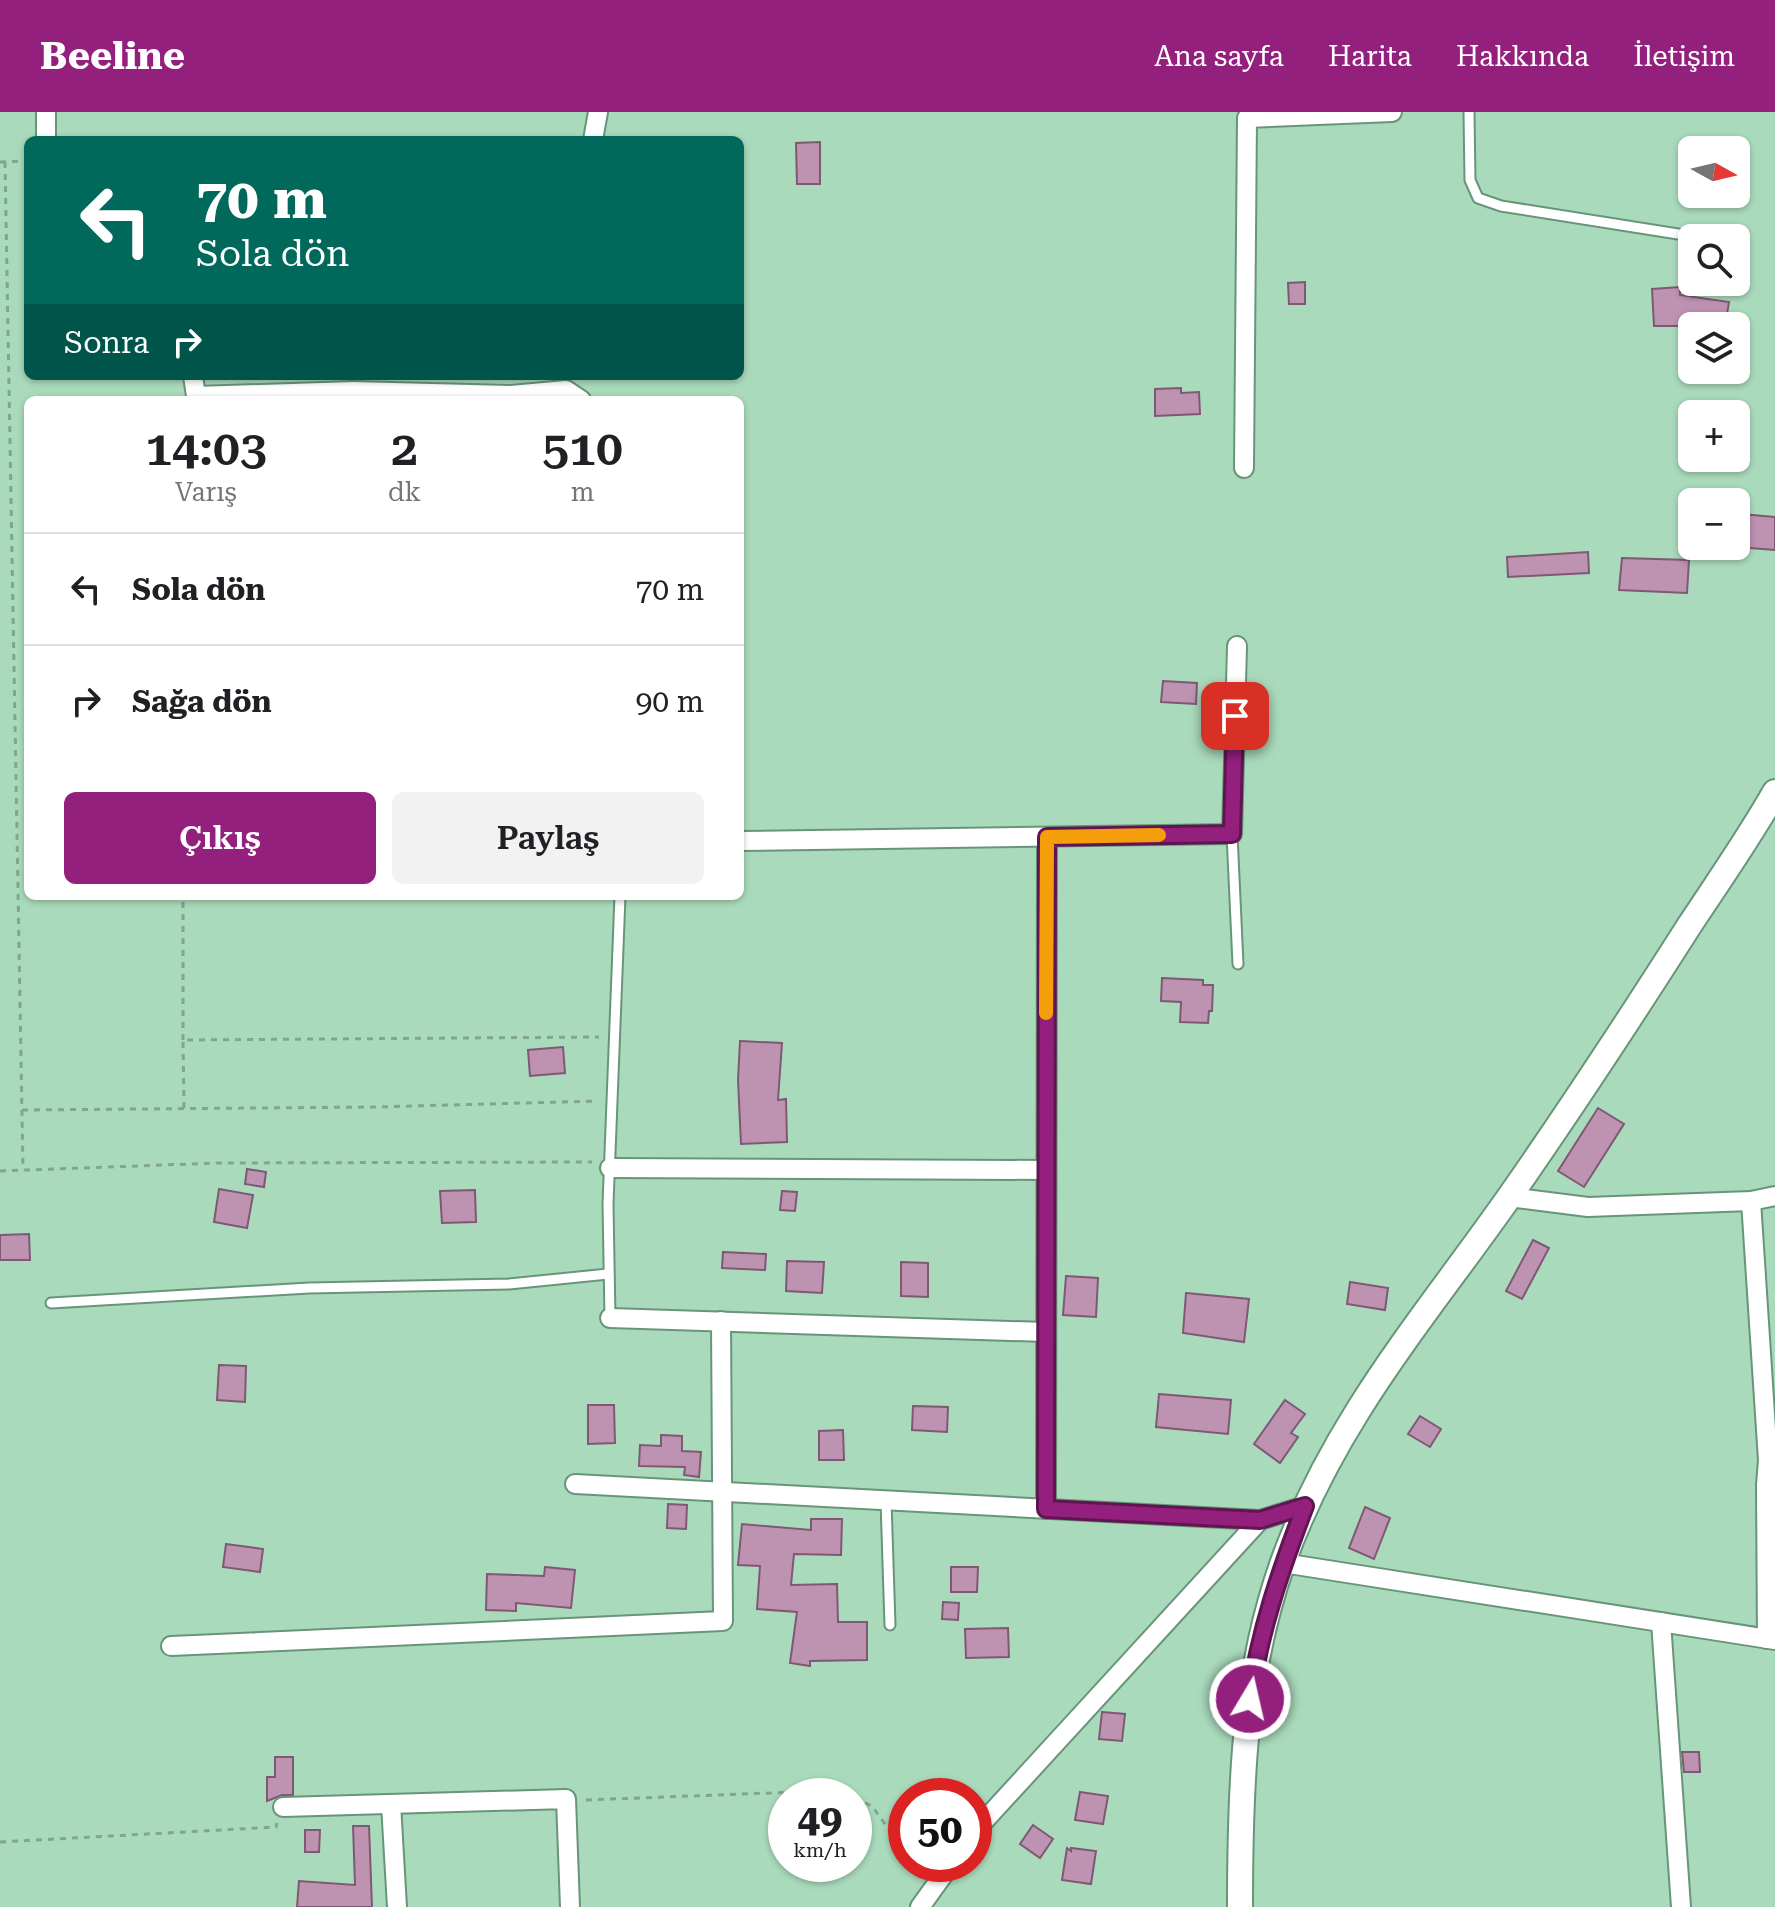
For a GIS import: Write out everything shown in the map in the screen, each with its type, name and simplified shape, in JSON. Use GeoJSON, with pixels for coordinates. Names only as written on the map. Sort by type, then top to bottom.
{"type":"FeatureCollection","features":[{"type":"Feature","properties":{"kind":"main road"},"geometry":{"type":"LineString","coordinates":[[1240,1907],[1243,1751],[1254,1673],[1283,1563],[1305,1506],[1345,1429],[1378,1377],[1509,1197],[1626,1024],[1775,792]]}},
{"type":"Feature","properties":{"kind":"street"},"geometry":{"type":"LineString","coordinates":[[46,112],[46,136]]}},
{"type":"Feature","properties":{"kind":"street"},"geometry":{"type":"LineString","coordinates":[[594,136],[598,112]]}},
{"type":"Feature","properties":{"kind":"street"},"geometry":{"type":"LineString","coordinates":[[1244,468],[1247,115],[1392,112]]}},
{"type":"Feature","properties":{"kind":"street"},"geometry":{"type":"LineString","coordinates":[[196,396],[353,391],[511,395],[566,390],[575,396]]}},
{"type":"Feature","properties":{"kind":"street"},"geometry":{"type":"LineString","coordinates":[[744,841],[1232,834],[1237,646]]}},
{"type":"Feature","properties":{"kind":"street"},"geometry":{"type":"LineString","coordinates":[[1046,1509],[1047,837]]}},
{"type":"Feature","properties":{"kind":"street"},"geometry":{"type":"LineString","coordinates":[[610,1165],[1045,1170]]}},
{"type":"Feature","properties":{"kind":"street"},"geometry":{"type":"LineString","coordinates":[[1509,1197],[1588,1207],[1751,1201],[1775,1196]]}},
{"type":"Feature","properties":{"kind":"street"},"geometry":{"type":"LineString","coordinates":[[1283,1563],[1771,1639],[1768,1448],[1751,1201]]}},
{"type":"Feature","properties":{"kind":"street"},"geometry":{"type":"LineString","coordinates":[[610,1318],[1045,1332]]}},
{"type":"Feature","properties":{"kind":"street"},"geometry":{"type":"LineString","coordinates":[[171,1646],[723,1621],[721,1321]]}},
{"type":"Feature","properties":{"kind":"street"},"geometry":{"type":"LineString","coordinates":[[575,1484],[1260,1520],[1305,1506]]}},
{"type":"Feature","properties":{"kind":"street"},"geometry":{"type":"LineString","coordinates":[[992,1812],[1260,1520]]}},
{"type":"Feature","properties":{"kind":"street"},"geometry":{"type":"LineString","coordinates":[[1661,1622],[1681,1907]]}},
{"type":"Feature","properties":{"kind":"street"},"geometry":{"type":"LineString","coordinates":[[283,1807],[566,1799],[570,1907]]}},
{"type":"Feature","properties":{"kind":"street"},"geometry":{"type":"LineString","coordinates":[[391,1804],[397,1907]]}},
{"type":"Feature","properties":{"kind":"street"},"geometry":{"type":"LineString","coordinates":[[920,1907],[938,1882]]}},
{"type":"Feature","properties":{"kind":"lane"},"geometry":{"type":"LineString","coordinates":[[1469,112],[1470,180],[1478,198],[1501,206],[1678,234]]}},
{"type":"Feature","properties":{"kind":"lane"},"geometry":{"type":"LineString","coordinates":[[1232,834],[1238,964]]}},
{"type":"Feature","properties":{"kind":"lane"},"geometry":{"type":"LineString","coordinates":[[610,1318],[610,1165],[620,900]]}},
{"type":"Feature","properties":{"kind":"lane"},"geometry":{"type":"LineString","coordinates":[[51,1303],[309,1288],[509,1284],[608,1274]]}},
{"type":"Feature","properties":{"kind":"lane"},"geometry":{"type":"LineString","coordinates":[[886,1501],[890,1625]]}},
{"type":"Feature","properties":{"kind":"path"},"geometry":{"type":"LineString","coordinates":[[23,1170],[2,162],[24,161]]}},
{"type":"Feature","properties":{"kind":"path"},"geometry":{"type":"LineString","coordinates":[[183,900],[184,1109]]}},
{"type":"Feature","properties":{"kind":"path"},"geometry":{"type":"LineString","coordinates":[[183,1040],[615,1037]]}},
{"type":"Feature","properties":{"kind":"path"},"geometry":{"type":"LineString","coordinates":[[22,1110],[612,1101]]}},
{"type":"Feature","properties":{"kind":"path"},"geometry":{"type":"LineString","coordinates":[[0,1171],[218,1163],[610,1165]]}},
{"type":"Feature","properties":{"kind":"path"},"geometry":{"type":"LineString","coordinates":[[566,1799],[768,1793]]}},
{"type":"Feature","properties":{"kind":"path"},"geometry":{"type":"LineString","coordinates":[[872,1806],[888,1828]]}},
{"type":"Feature","properties":{"kind":"path"},"geometry":{"type":"LineString","coordinates":[[0,1842],[276,1827],[283,1807]]}},
{"type":"Feature","properties":{"kind":"building"},"geometry":{"type":"Polygon","coordinates":[[[820,142],[820,184],[797,184],[796,143],[820,142]]]}},
{"type":"Feature","properties":{"kind":"building"},"geometry":{"type":"Polygon","coordinates":[[[1305,282],[1305,304],[1289,304],[1288,283],[1305,282]]]}},
{"type":"Feature","properties":{"kind":"building"},"geometry":{"type":"Polygon","coordinates":[[[1678,287],[1678,296],[1729,302],[1727,312],[1678,312],[1678,326],[1654,326],[1652,289],[1678,287]]]}},
{"type":"Feature","properties":{"kind":"building"},"geometry":{"type":"Polygon","coordinates":[[[1181,388],[1181,393],[1199,392],[1200,414],[1155,416],[1155,389],[1181,388]]]}},
{"type":"Feature","properties":{"kind":"building"},"geometry":{"type":"Polygon","coordinates":[[[1750,515],[1775,517],[1775,550],[1750,548],[1750,515]]]}},
{"type":"Feature","properties":{"kind":"building"},"geometry":{"type":"Polygon","coordinates":[[[1588,552],[1589,573],[1508,577],[1507,557],[1588,552]]]}},
{"type":"Feature","properties":{"kind":"building"},"geometry":{"type":"Polygon","coordinates":[[[1622,558],[1689,560],[1687,593],[1619,590],[1622,558]]]}},
{"type":"Feature","properties":{"kind":"building"},"geometry":{"type":"Polygon","coordinates":[[[1163,681],[1197,683],[1196,704],[1161,702],[1163,681]]]}},
{"type":"Feature","properties":{"kind":"building"},"geometry":{"type":"Polygon","coordinates":[[[1162,978],[1203,980],[1203,985],[1213,985],[1212,1011],[1209,1011],[1208,1023],[1180,1022],[1181,1002],[1161,1001],[1162,978]]]}},
{"type":"Feature","properties":{"kind":"building"},"geometry":{"type":"Polygon","coordinates":[[[740,1041],[782,1043],[778,1100],[786,1099],[787,1142],[741,1144],[740,1041]]]}},
{"type":"Feature","properties":{"kind":"building"},"geometry":{"type":"Polygon","coordinates":[[[563,1047],[565,1073],[530,1076],[528,1050],[563,1047]]]}},
{"type":"Feature","properties":{"kind":"building"},"geometry":{"type":"Polygon","coordinates":[[[1598,1108],[1624,1124],[1584,1187],[1558,1171],[1598,1108]]]}},
{"type":"Feature","properties":{"kind":"building"},"geometry":{"type":"Polygon","coordinates":[[[247,1169],[266,1172],[264,1187],[245,1184],[247,1169]]]}},
{"type":"Feature","properties":{"kind":"building"},"geometry":{"type":"Polygon","coordinates":[[[219,1189],[253,1195],[247,1228],[214,1222],[219,1189]]]}},
{"type":"Feature","properties":{"kind":"building"},"geometry":{"type":"Polygon","coordinates":[[[475,1190],[476,1222],[442,1223],[440,1191],[475,1190]]]}},
{"type":"Feature","properties":{"kind":"building"},"geometry":{"type":"Polygon","coordinates":[[[782,1191],[797,1192],[795,1211],[780,1210],[782,1191]]]}},
{"type":"Feature","properties":{"kind":"building"},"geometry":{"type":"Polygon","coordinates":[[[29,1234],[30,1260],[0,1260],[0,1235],[29,1234]]]}},
{"type":"Feature","properties":{"kind":"building"},"geometry":{"type":"Polygon","coordinates":[[[1533,1240],[1549,1248],[1522,1299],[1506,1291],[1533,1240]]]}},
{"type":"Feature","properties":{"kind":"building"},"geometry":{"type":"Polygon","coordinates":[[[723,1252],[766,1254],[765,1270],[722,1268],[723,1252]]]}},
{"type":"Feature","properties":{"kind":"building"},"geometry":{"type":"Polygon","coordinates":[[[787,1261],[824,1262],[822,1293],[786,1291],[787,1261]]]}},
{"type":"Feature","properties":{"kind":"building"},"geometry":{"type":"Polygon","coordinates":[[[901,1262],[928,1263],[928,1297],[901,1296],[901,1262]]]}},
{"type":"Feature","properties":{"kind":"building"},"geometry":{"type":"Polygon","coordinates":[[[1066,1276],[1098,1278],[1096,1317],[1063,1315],[1066,1276]]]}},
{"type":"Feature","properties":{"kind":"building"},"geometry":{"type":"Polygon","coordinates":[[[1350,1282],[1388,1288],[1385,1310],[1347,1304],[1350,1282]]]}},
{"type":"Feature","properties":{"kind":"building"},"geometry":{"type":"Polygon","coordinates":[[[1186,1293],[1249,1299],[1244,1342],[1183,1333],[1186,1293]]]}},
{"type":"Feature","properties":{"kind":"building"},"geometry":{"type":"Polygon","coordinates":[[[219,1365],[246,1366],[245,1402],[217,1400],[219,1365]]]}},
{"type":"Feature","properties":{"kind":"building"},"geometry":{"type":"Polygon","coordinates":[[[1159,1394],[1231,1400],[1228,1434],[1156,1427],[1159,1394]]]}},
{"type":"Feature","properties":{"kind":"building"},"geometry":{"type":"Polygon","coordinates":[[[1285,1400],[1305,1414],[1291,1433],[1298,1437],[1280,1463],[1254,1444],[1285,1400]]]}},
{"type":"Feature","properties":{"kind":"building"},"geometry":{"type":"Polygon","coordinates":[[[588,1405],[614,1405],[615,1443],[588,1444],[588,1405]]]}},
{"type":"Feature","properties":{"kind":"building"},"geometry":{"type":"Polygon","coordinates":[[[913,1406],[948,1407],[947,1432],[912,1430],[913,1406]]]}},
{"type":"Feature","properties":{"kind":"building"},"geometry":{"type":"Polygon","coordinates":[[[1420,1416],[1441,1429],[1430,1447],[1408,1434],[1420,1416]]]}},
{"type":"Feature","properties":{"kind":"building"},"geometry":{"type":"Polygon","coordinates":[[[843,1430],[844,1460],[819,1460],[819,1431],[843,1430]]]}},
{"type":"Feature","properties":{"kind":"building"},"geometry":{"type":"Polygon","coordinates":[[[661,1435],[682,1436],[682,1451],[701,1452],[699,1477],[684,1475],[685,1467],[639,1466],[640,1445],[661,1446],[661,1435]]]}},
{"type":"Feature","properties":{"kind":"building"},"geometry":{"type":"Polygon","coordinates":[[[668,1504],[687,1505],[686,1529],[667,1528],[668,1504]]]}},
{"type":"Feature","properties":{"kind":"building"},"geometry":{"type":"Polygon","coordinates":[[[1365,1507],[1390,1518],[1374,1559],[1349,1548],[1365,1507]]]}},
{"type":"Feature","properties":{"kind":"building"},"geometry":{"type":"Polygon","coordinates":[[[811,1519],[842,1519],[841,1555],[794,1554],[791,1585],[837,1584],[838,1622],[867,1622],[867,1660],[810,1661],[810,1666],[790,1663],[797,1612],[757,1609],[760,1566],[738,1565],[742,1524],[811,1530],[811,1519]]]}},
{"type":"Feature","properties":{"kind":"building"},"geometry":{"type":"Polygon","coordinates":[[[226,1544],[263,1549],[260,1572],[223,1567],[226,1544]]]}},
{"type":"Feature","properties":{"kind":"building"},"geometry":{"type":"Polygon","coordinates":[[[545,1567],[575,1570],[571,1608],[516,1603],[516,1611],[486,1610],[487,1574],[544,1576],[545,1567]]]}},
{"type":"Feature","properties":{"kind":"building"},"geometry":{"type":"Polygon","coordinates":[[[951,1567],[978,1567],[977,1592],[951,1592],[951,1567]]]}},
{"type":"Feature","properties":{"kind":"building"},"geometry":{"type":"Polygon","coordinates":[[[943,1602],[959,1603],[958,1620],[942,1619],[943,1602]]]}},
{"type":"Feature","properties":{"kind":"building"},"geometry":{"type":"Polygon","coordinates":[[[1008,1628],[1009,1657],[966,1658],[965,1629],[1008,1628]]]}},
{"type":"Feature","properties":{"kind":"building"},"geometry":{"type":"Polygon","coordinates":[[[1102,1712],[1125,1714],[1122,1741],[1099,1739],[1102,1712]]]}},
{"type":"Feature","properties":{"kind":"building"},"geometry":{"type":"Polygon","coordinates":[[[1682,1752],[1699,1752],[1700,1772],[1684,1772],[1682,1752]]]}},
{"type":"Feature","properties":{"kind":"building"},"geometry":{"type":"Polygon","coordinates":[[[275,1757],[293,1757],[293,1795],[282,1795],[267,1801],[267,1777],[275,1777],[275,1757]]]}},
{"type":"Feature","properties":{"kind":"building"},"geometry":{"type":"Polygon","coordinates":[[[1080,1792],[1108,1796],[1103,1824],[1075,1820],[1080,1792]]]}},
{"type":"Feature","properties":{"kind":"building"},"geometry":{"type":"Polygon","coordinates":[[[1033,1825],[1053,1839],[1040,1858],[1020,1844],[1033,1825]]]}},
{"type":"Feature","properties":{"kind":"building"},"geometry":{"type":"Polygon","coordinates":[[[353,1826],[369,1826],[372,1907],[297,1907],[299,1881],[355,1885],[353,1826]]]}},
{"type":"Feature","properties":{"kind":"building"},"geometry":{"type":"Polygon","coordinates":[[[305,1830],[320,1830],[319,1852],[305,1852],[305,1830]]]}},
{"type":"Feature","properties":{"kind":"building"},"geometry":{"type":"Polygon","coordinates":[[[1067,1848],[1071,1851],[1071,1848],[1096,1851],[1091,1884],[1062,1880],[1067,1848]]]}},
{"type":"Feature","properties":{"kind":"slow traffic"},"geometry":{"type":"LineString","coordinates":[[1046,1013],[1047,837],[1159,835]]}},
{"type":"Feature","properties":{"kind":"route"},"geometry":{"type":"LineString","coordinates":[[1235,716],[1232,834],[1047,837],[1046,1509],[1260,1520],[1305,1506],[1264,1626],[1250,1699]]}}]}
